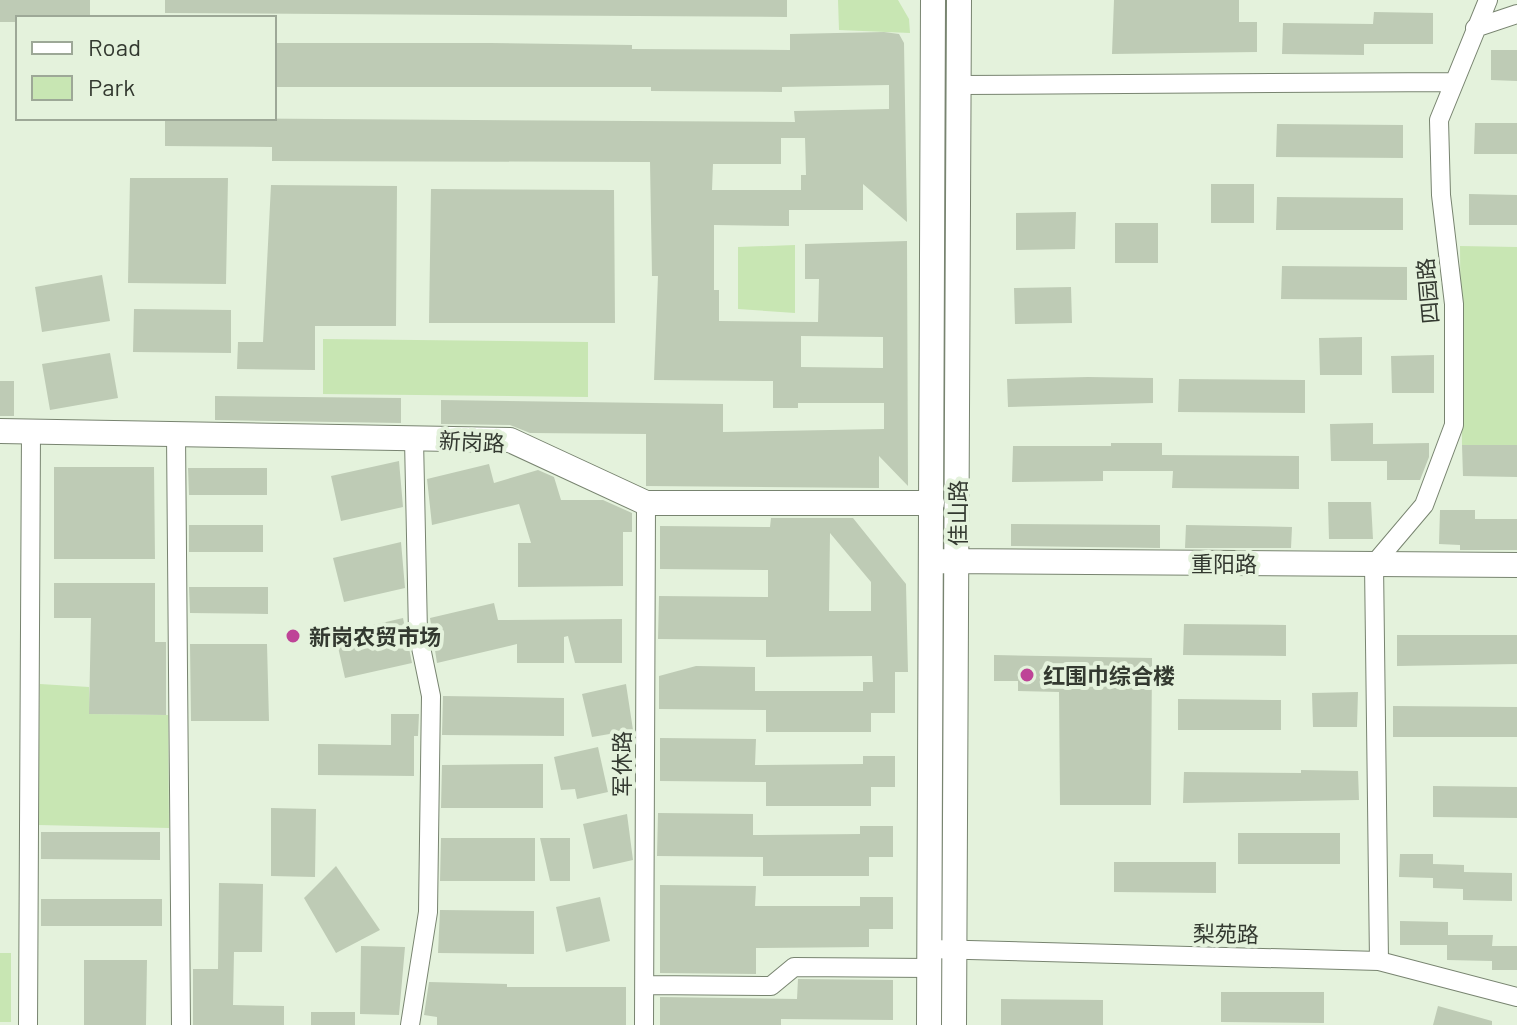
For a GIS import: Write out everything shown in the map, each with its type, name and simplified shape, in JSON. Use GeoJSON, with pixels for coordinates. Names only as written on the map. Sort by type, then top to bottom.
{"type":"FeatureCollection","features":[{"type":"Feature","properties":{"kind":"street","name":"佳山路"},"geometry":{"type":"LineString","coordinates":[[929,1025],[933,0]]}},
{"type":"Feature","properties":{"kind":"street","name":"佳山路"},"geometry":{"type":"LineString","coordinates":[[954,1025],[959,0]]}},
{"type":"Feature","properties":{"kind":"street","name":"四园路"},"geometry":{"type":"LineString","coordinates":[[1374,564],[1424,505],[1454,425],[1454,304],[1441,195],[1439,120],[1488,0]]}},
{"type":"Feature","properties":{"kind":"street"},"geometry":{"type":"LineString","coordinates":[[1475,28],[1517,14]]}},
{"type":"Feature","properties":{"kind":"street"},"geometry":{"type":"LineString","coordinates":[[959,85],[1454,82]]}},
{"type":"Feature","properties":{"kind":"street","name":"新岗路"},"geometry":{"type":"LineString","coordinates":[[0,431],[510,440],[646,503],[932,503]]}},
{"type":"Feature","properties":{"kind":"street"},"geometry":{"type":"LineString","coordinates":[[28,1025],[31,431]]}},
{"type":"Feature","properties":{"kind":"street"},"geometry":{"type":"LineString","coordinates":[[176,434],[181,1025]]}},
{"type":"Feature","properties":{"kind":"street"},"geometry":{"type":"LineString","coordinates":[[410,1025],[428,912],[431,696],[418,633],[414,439]]}},
{"type":"Feature","properties":{"kind":"street","name":"军休路"},"geometry":{"type":"LineString","coordinates":[[644,1025],[646,503]]}},
{"type":"Feature","properties":{"kind":"street","name":"重阳路"},"geometry":{"type":"LineString","coordinates":[[931,561],[1517,565]]}},
{"type":"Feature","properties":{"kind":"street"},"geometry":{"type":"LineString","coordinates":[[1374,564],[1379,961]]}},
{"type":"Feature","properties":{"kind":"street","name":"梨苑路"},"geometry":{"type":"LineString","coordinates":[[645,985],[771,986],[794,967],[930,958],[955,950],[1379,961],[1517,997]]}},
{"type":"Feature","properties":{"kind":"green space"},"geometry":{"type":"Polygon","coordinates":[[[838,0],[898,0],[909,19],[910,33],[839,30],[838,0]]]}},
{"type":"Feature","properties":{"kind":"green space"},"geometry":{"type":"Polygon","coordinates":[[[795,245],[795,313],[738,309],[738,247],[795,245]]]}},
{"type":"Feature","properties":{"kind":"green space"},"geometry":{"type":"Polygon","coordinates":[[[1460,246],[1517,247],[1517,445],[1462,445],[1460,246]]]}},
{"type":"Feature","properties":{"kind":"green space"},"geometry":{"type":"Polygon","coordinates":[[[323,339],[588,342],[588,397],[323,394],[323,339]]]}},
{"type":"Feature","properties":{"kind":"green space"},"geometry":{"type":"Polygon","coordinates":[[[40,684],[89,687],[90,714],[168,715],[169,828],[38,825],[40,684]]]}},
{"type":"Feature","properties":{"kind":"green space"},"geometry":{"type":"Polygon","coordinates":[[[0,953],[11,953],[11,1022],[0,1022],[0,953]]]}},
{"type":"Feature","properties":{"kind":"building"},"geometry":{"type":"Polygon","coordinates":[[[0,0],[90,0],[90,16],[16,16],[16,22],[0,22],[0,0]]]}},
{"type":"Feature","properties":{"kind":"building"},"geometry":{"type":"Polygon","coordinates":[[[165,0],[787,0],[787,17],[165,13],[165,0]]]}},
{"type":"Feature","properties":{"kind":"building"},"geometry":{"type":"Polygon","coordinates":[[[1114,0],[1239,0],[1239,22],[1257,22],[1257,52],[1112,54],[1114,0]]]}},
{"type":"Feature","properties":{"kind":"building"},"geometry":{"type":"Polygon","coordinates":[[[1374,12],[1433,13],[1433,44],[1364,44],[1364,55],[1282,54],[1283,23],[1373,24],[1374,12]]]}},
{"type":"Feature","properties":{"kind":"building"},"geometry":{"type":"Polygon","coordinates":[[[790,34],[899,34],[904,43],[907,222],[863,184],[863,210],[789,210],[789,226],[714,225],[714,290],[719,290],[719,321],[818,322],[819,279],[805,279],[805,244],[907,241],[908,486],[879,456],[879,488],[646,486],[646,434],[530,433],[510,425],[441,424],[441,400],[723,404],[723,432],[884,429],[884,403],[798,403],[798,408],[773,408],[773,381],[654,380],[658,276],[652,276],[650,162],[272,161],[272,147],[165,146],[165,120],[795,122],[794,111],[889,109],[889,85],[782,87],[782,92],[651,91],[651,87],[276,87],[276,43],[490,43],[632,45],[632,49],[790,50],[790,34]],[[781,138],[781,164],[713,164],[712,190],[801,190],[801,175],[806,175],[805,138],[781,138]],[[801,336],[801,367],[883,368],[883,337],[801,336]]]}},
{"type":"Feature","properties":{"kind":"building"},"geometry":{"type":"Polygon","coordinates":[[[1491,50],[1517,50],[1517,81],[1491,80],[1491,50]]]}},
{"type":"Feature","properties":{"kind":"building"},"geometry":{"type":"Polygon","coordinates":[[[1475,123],[1517,123],[1517,154],[1474,154],[1475,123]]]}},
{"type":"Feature","properties":{"kind":"building"},"geometry":{"type":"Polygon","coordinates":[[[1277,124],[1403,125],[1403,158],[1276,157],[1277,124]]]}},
{"type":"Feature","properties":{"kind":"building"},"geometry":{"type":"Polygon","coordinates":[[[130,178],[228,178],[226,284],[128,283],[130,178]]]}},
{"type":"Feature","properties":{"kind":"building"},"geometry":{"type":"Polygon","coordinates":[[[1211,184],[1254,184],[1254,223],[1211,223],[1211,184]]]}},
{"type":"Feature","properties":{"kind":"building"},"geometry":{"type":"Polygon","coordinates":[[[271,185],[397,186],[396,326],[315,326],[315,370],[237,369],[238,342],[263,342],[271,185]]]}},
{"type":"Feature","properties":{"kind":"building"},"geometry":{"type":"Polygon","coordinates":[[[431,189],[614,190],[615,323],[429,323],[431,189]]]}},
{"type":"Feature","properties":{"kind":"building"},"geometry":{"type":"Polygon","coordinates":[[[1469,194],[1517,195],[1517,225],[1469,225],[1469,194]]]}},
{"type":"Feature","properties":{"kind":"building"},"geometry":{"type":"Polygon","coordinates":[[[1277,197],[1403,198],[1403,230],[1276,230],[1277,197]]]}},
{"type":"Feature","properties":{"kind":"building"},"geometry":{"type":"Polygon","coordinates":[[[1076,212],[1075,249],[1016,250],[1016,213],[1076,212]]]}},
{"type":"Feature","properties":{"kind":"building"},"geometry":{"type":"Polygon","coordinates":[[[1115,223],[1158,223],[1158,263],[1115,263],[1115,223]]]}},
{"type":"Feature","properties":{"kind":"building"},"geometry":{"type":"Polygon","coordinates":[[[1282,266],[1407,267],[1407,300],[1281,299],[1282,266]]]}},
{"type":"Feature","properties":{"kind":"building"},"geometry":{"type":"Polygon","coordinates":[[[102,275],[110,321],[42,332],[35,287],[102,275]]]}},
{"type":"Feature","properties":{"kind":"building"},"geometry":{"type":"Polygon","coordinates":[[[1071,287],[1072,323],[1015,324],[1014,288],[1071,287]]]}},
{"type":"Feature","properties":{"kind":"building"},"geometry":{"type":"Polygon","coordinates":[[[134,309],[231,310],[231,353],[133,352],[134,309]]]}},
{"type":"Feature","properties":{"kind":"building"},"geometry":{"type":"Polygon","coordinates":[[[1362,337],[1362,375],[1320,375],[1319,338],[1362,337]]]}},
{"type":"Feature","properties":{"kind":"building"},"geometry":{"type":"Polygon","coordinates":[[[110,353],[118,398],[50,410],[42,364],[110,353]]]}},
{"type":"Feature","properties":{"kind":"building"},"geometry":{"type":"Polygon","coordinates":[[[1434,355],[1434,393],[1392,393],[1391,356],[1434,355]]]}},
{"type":"Feature","properties":{"kind":"building"},"geometry":{"type":"Polygon","coordinates":[[[1153,378],[1153,403],[1008,407],[1007,379],[1153,378]]]}},
{"type":"Feature","properties":{"kind":"building"},"geometry":{"type":"Polygon","coordinates":[[[1179,379],[1305,380],[1305,413],[1178,412],[1179,379]]]}},
{"type":"Feature","properties":{"kind":"building"},"geometry":{"type":"Polygon","coordinates":[[[0,381],[14,381],[14,416],[0,416],[0,381]]]}},
{"type":"Feature","properties":{"kind":"building"},"geometry":{"type":"Polygon","coordinates":[[[215,396],[401,398],[401,423],[215,420],[215,396]]]}},
{"type":"Feature","properties":{"kind":"building"},"geometry":{"type":"Polygon","coordinates":[[[1373,423],[1373,444],[1429,443],[1429,457],[1420,480],[1387,480],[1387,461],[1331,461],[1330,424],[1373,423]]]}},
{"type":"Feature","properties":{"kind":"building"},"geometry":{"type":"Polygon","coordinates":[[[1111,443],[1162,443],[1162,455],[1299,456],[1299,489],[1172,488],[1173,471],[1103,471],[1103,481],[1012,482],[1013,446],[1111,446],[1111,443]]]}},
{"type":"Feature","properties":{"kind":"building"},"geometry":{"type":"Polygon","coordinates":[[[1462,445],[1517,445],[1517,477],[1463,476],[1462,445]]]}},
{"type":"Feature","properties":{"kind":"building"},"geometry":{"type":"Polygon","coordinates":[[[399,461],[403,507],[341,521],[331,476],[399,461]]]}},
{"type":"Feature","properties":{"kind":"building"},"geometry":{"type":"Polygon","coordinates":[[[489,464],[494,483],[538,470],[554,477],[561,500],[603,500],[632,513],[632,532],[623,532],[623,586],[518,587],[518,543],[531,543],[519,504],[432,525],[427,479],[489,464]]]}},
{"type":"Feature","properties":{"kind":"building"},"geometry":{"type":"Polygon","coordinates":[[[54,467],[154,467],[155,559],[54,559],[54,467]]]}},
{"type":"Feature","properties":{"kind":"building"},"geometry":{"type":"Polygon","coordinates":[[[188,468],[267,468],[267,495],[189,495],[188,468]]]}},
{"type":"Feature","properties":{"kind":"building"},"geometry":{"type":"Polygon","coordinates":[[[1328,502],[1371,502],[1373,539],[1329,539],[1328,502]]]}},
{"type":"Feature","properties":{"kind":"building"},"geometry":{"type":"Polygon","coordinates":[[[1440,510],[1475,510],[1475,519],[1517,519],[1517,550],[1460,550],[1460,545],[1439,544],[1440,510]]]}},
{"type":"Feature","properties":{"kind":"building"},"geometry":{"type":"Polygon","coordinates":[[[771,518],[853,518],[906,584],[908,672],[895,672],[895,713],[871,713],[871,732],[766,732],[766,710],[659,709],[659,676],[696,666],[755,667],[755,691],[863,691],[863,682],[873,682],[872,656],[766,657],[766,640],[658,639],[659,596],[768,597],[768,570],[660,569],[660,526],[770,527],[771,518]],[[830,533],[829,611],[871,611],[871,582],[830,533]]]}},
{"type":"Feature","properties":{"kind":"building"},"geometry":{"type":"Polygon","coordinates":[[[1011,524],[1160,525],[1160,548],[1011,546],[1011,524]]]}},
{"type":"Feature","properties":{"kind":"building"},"geometry":{"type":"Polygon","coordinates":[[[189,525],[263,525],[263,552],[189,552],[189,525]]]}},
{"type":"Feature","properties":{"kind":"building"},"geometry":{"type":"Polygon","coordinates":[[[1186,525],[1292,527],[1291,548],[1185,548],[1186,525]]]}},
{"type":"Feature","properties":{"kind":"building"},"geometry":{"type":"Polygon","coordinates":[[[401,542],[405,588],[344,602],[333,558],[401,542]]]}},
{"type":"Feature","properties":{"kind":"building"},"geometry":{"type":"Polygon","coordinates":[[[54,583],[155,583],[155,642],[166,642],[166,715],[89,714],[91,618],[54,618],[54,583]]]}},
{"type":"Feature","properties":{"kind":"building"},"geometry":{"type":"Polygon","coordinates":[[[189,587],[268,587],[268,614],[190,613],[189,587]]]}},
{"type":"Feature","properties":{"kind":"building"},"geometry":{"type":"Polygon","coordinates":[[[494,603],[498,620],[622,619],[622,663],[575,663],[568,636],[564,637],[564,663],[517,663],[517,644],[437,663],[430,618],[494,603]]]}},
{"type":"Feature","properties":{"kind":"building"},"geometry":{"type":"Polygon","coordinates":[[[403,618],[412,663],[345,678],[335,634],[403,618]]]}},
{"type":"Feature","properties":{"kind":"building"},"geometry":{"type":"Polygon","coordinates":[[[1184,624],[1286,625],[1286,656],[1183,655],[1184,624]]]}},
{"type":"Feature","properties":{"kind":"building"},"geometry":{"type":"Polygon","coordinates":[[[1397,635],[1517,635],[1517,664],[1397,666],[1397,635]]]}},
{"type":"Feature","properties":{"kind":"building"},"geometry":{"type":"Polygon","coordinates":[[[190,644],[267,644],[269,721],[191,721],[190,644]]]}},
{"type":"Feature","properties":{"kind":"building"},"geometry":{"type":"Polygon","coordinates":[[[994,655],[1152,658],[1151,805],[1060,805],[1059,692],[1018,691],[1018,681],[994,681],[994,655]]]}},
{"type":"Feature","properties":{"kind":"building"},"geometry":{"type":"Polygon","coordinates":[[[626,684],[633,730],[592,737],[582,694],[626,684]]]}},
{"type":"Feature","properties":{"kind":"building"},"geometry":{"type":"Polygon","coordinates":[[[1358,692],[1357,727],[1313,727],[1312,693],[1358,692]]]}},
{"type":"Feature","properties":{"kind":"building"},"geometry":{"type":"Polygon","coordinates":[[[443,696],[564,698],[564,736],[442,735],[443,696]]]}},
{"type":"Feature","properties":{"kind":"building"},"geometry":{"type":"Polygon","coordinates":[[[1178,699],[1281,700],[1281,730],[1178,730],[1178,699]]]}},
{"type":"Feature","properties":{"kind":"building"},"geometry":{"type":"Polygon","coordinates":[[[1393,706],[1517,707],[1517,737],[1393,737],[1393,706]]]}},
{"type":"Feature","properties":{"kind":"building"},"geometry":{"type":"Polygon","coordinates":[[[391,714],[419,714],[418,736],[414,736],[414,776],[318,775],[318,744],[391,745],[391,714]]]}},
{"type":"Feature","properties":{"kind":"building"},"geometry":{"type":"Polygon","coordinates":[[[660,738],[756,739],[755,765],[863,764],[863,756],[895,756],[895,787],[871,787],[871,806],[766,806],[766,782],[660,781],[660,738]]]}},
{"type":"Feature","properties":{"kind":"building"},"geometry":{"type":"Polygon","coordinates":[[[598,747],[608,792],[577,799],[575,789],[561,790],[554,757],[598,747]]]}},
{"type":"Feature","properties":{"kind":"building"},"geometry":{"type":"Polygon","coordinates":[[[543,764],[543,808],[441,808],[442,765],[543,764]]]}},
{"type":"Feature","properties":{"kind":"building"},"geometry":{"type":"Polygon","coordinates":[[[1301,770],[1358,771],[1359,800],[1183,803],[1184,772],[1301,773],[1301,770]]]}},
{"type":"Feature","properties":{"kind":"building"},"geometry":{"type":"Polygon","coordinates":[[[1433,786],[1517,787],[1517,818],[1433,817],[1433,786]]]}},
{"type":"Feature","properties":{"kind":"building"},"geometry":{"type":"Polygon","coordinates":[[[271,808],[316,809],[315,877],[271,876],[271,808]]]}},
{"type":"Feature","properties":{"kind":"building"},"geometry":{"type":"Polygon","coordinates":[[[658,813],[753,814],[753,835],[860,834],[860,826],[893,826],[893,857],[869,857],[869,876],[763,876],[763,857],[657,856],[658,813]]]}},
{"type":"Feature","properties":{"kind":"building"},"geometry":{"type":"Polygon","coordinates":[[[627,814],[633,860],[593,869],[583,824],[627,814]]]}},
{"type":"Feature","properties":{"kind":"building"},"geometry":{"type":"Polygon","coordinates":[[[41,832],[160,832],[160,860],[41,859],[41,832]]]}},
{"type":"Feature","properties":{"kind":"building"},"geometry":{"type":"Polygon","coordinates":[[[1238,833],[1340,833],[1340,864],[1238,864],[1238,833]]]}},
{"type":"Feature","properties":{"kind":"building"},"geometry":{"type":"Polygon","coordinates":[[[441,838],[535,838],[535,881],[440,881],[441,838]]]}},
{"type":"Feature","properties":{"kind":"building"},"geometry":{"type":"Polygon","coordinates":[[[540,838],[570,838],[570,881],[550,881],[540,838]]]}},
{"type":"Feature","properties":{"kind":"building"},"geometry":{"type":"Polygon","coordinates":[[[1400,854],[1433,854],[1433,864],[1464,865],[1464,872],[1512,873],[1512,901],[1463,900],[1463,889],[1433,888],[1433,878],[1399,877],[1400,854]]]}},
{"type":"Feature","properties":{"kind":"building"},"geometry":{"type":"Polygon","coordinates":[[[1114,862],[1216,862],[1216,893],[1114,892],[1114,862]]]}},
{"type":"Feature","properties":{"kind":"building"},"geometry":{"type":"Polygon","coordinates":[[[336,866],[380,930],[336,953],[304,898],[336,866]]]}},
{"type":"Feature","properties":{"kind":"building"},"geometry":{"type":"Polygon","coordinates":[[[219,883],[263,884],[262,952],[234,952],[233,1005],[284,1006],[284,1025],[193,1025],[193,969],[218,969],[219,883]]]}},
{"type":"Feature","properties":{"kind":"building"},"geometry":{"type":"Polygon","coordinates":[[[660,885],[756,886],[755,906],[860,906],[860,897],[893,897],[893,929],[869,929],[869,947],[756,948],[756,974],[660,973],[660,885]]]}},
{"type":"Feature","properties":{"kind":"building"},"geometry":{"type":"Polygon","coordinates":[[[600,897],[610,941],[566,952],[556,907],[600,897]]]}},
{"type":"Feature","properties":{"kind":"building"},"geometry":{"type":"Polygon","coordinates":[[[41,899],[162,899],[162,926],[41,926],[41,899]]]}},
{"type":"Feature","properties":{"kind":"building"},"geometry":{"type":"Polygon","coordinates":[[[440,910],[534,911],[534,954],[438,953],[440,910]]]}},
{"type":"Feature","properties":{"kind":"building"},"geometry":{"type":"Polygon","coordinates":[[[1400,921],[1448,922],[1448,935],[1493,935],[1492,946],[1517,946],[1517,970],[1492,970],[1492,961],[1447,960],[1447,945],[1400,945],[1400,921]]]}},
{"type":"Feature","properties":{"kind":"building"},"geometry":{"type":"Polygon","coordinates":[[[361,946],[405,947],[399,1015],[360,1014],[361,946]]]}},
{"type":"Feature","properties":{"kind":"building"},"geometry":{"type":"Polygon","coordinates":[[[84,960],[147,960],[146,1025],[84,1025],[84,960]]]}},
{"type":"Feature","properties":{"kind":"building"},"geometry":{"type":"Polygon","coordinates":[[[798,979],[893,980],[893,1020],[781,1019],[781,1025],[660,1025],[660,997],[797,999],[798,979]]]}},
{"type":"Feature","properties":{"kind":"building"},"geometry":{"type":"Polygon","coordinates":[[[429,982],[507,984],[507,987],[626,987],[626,1025],[437,1025],[437,1017],[424,1015],[429,982]]]}},
{"type":"Feature","properties":{"kind":"building"},"geometry":{"type":"Polygon","coordinates":[[[1221,992],[1324,992],[1324,1023],[1221,1022],[1221,992]]]}},
{"type":"Feature","properties":{"kind":"building"},"geometry":{"type":"Polygon","coordinates":[[[1001,999],[1103,1000],[1103,1025],[1001,1025],[1001,999]]]}},
{"type":"Feature","properties":{"kind":"building"},"geometry":{"type":"Polygon","coordinates":[[[1438,1006],[1492,1021],[1492,1025],[1433,1025],[1438,1006]]]}},
{"type":"Feature","properties":{"kind":"building"},"geometry":{"type":"Polygon","coordinates":[[[311,1012],[355,1012],[355,1025],[311,1025],[311,1012]]]}},
{"type":"Feature","properties":{"kind":"place","name":"新岗农贸市场"},"geometry":{"type":"Point","coordinates":[293,636]}},
{"type":"Feature","properties":{"kind":"place","name":"红围巾综合楼"},"geometry":{"type":"Point","coordinates":[1027,675]}}]}
